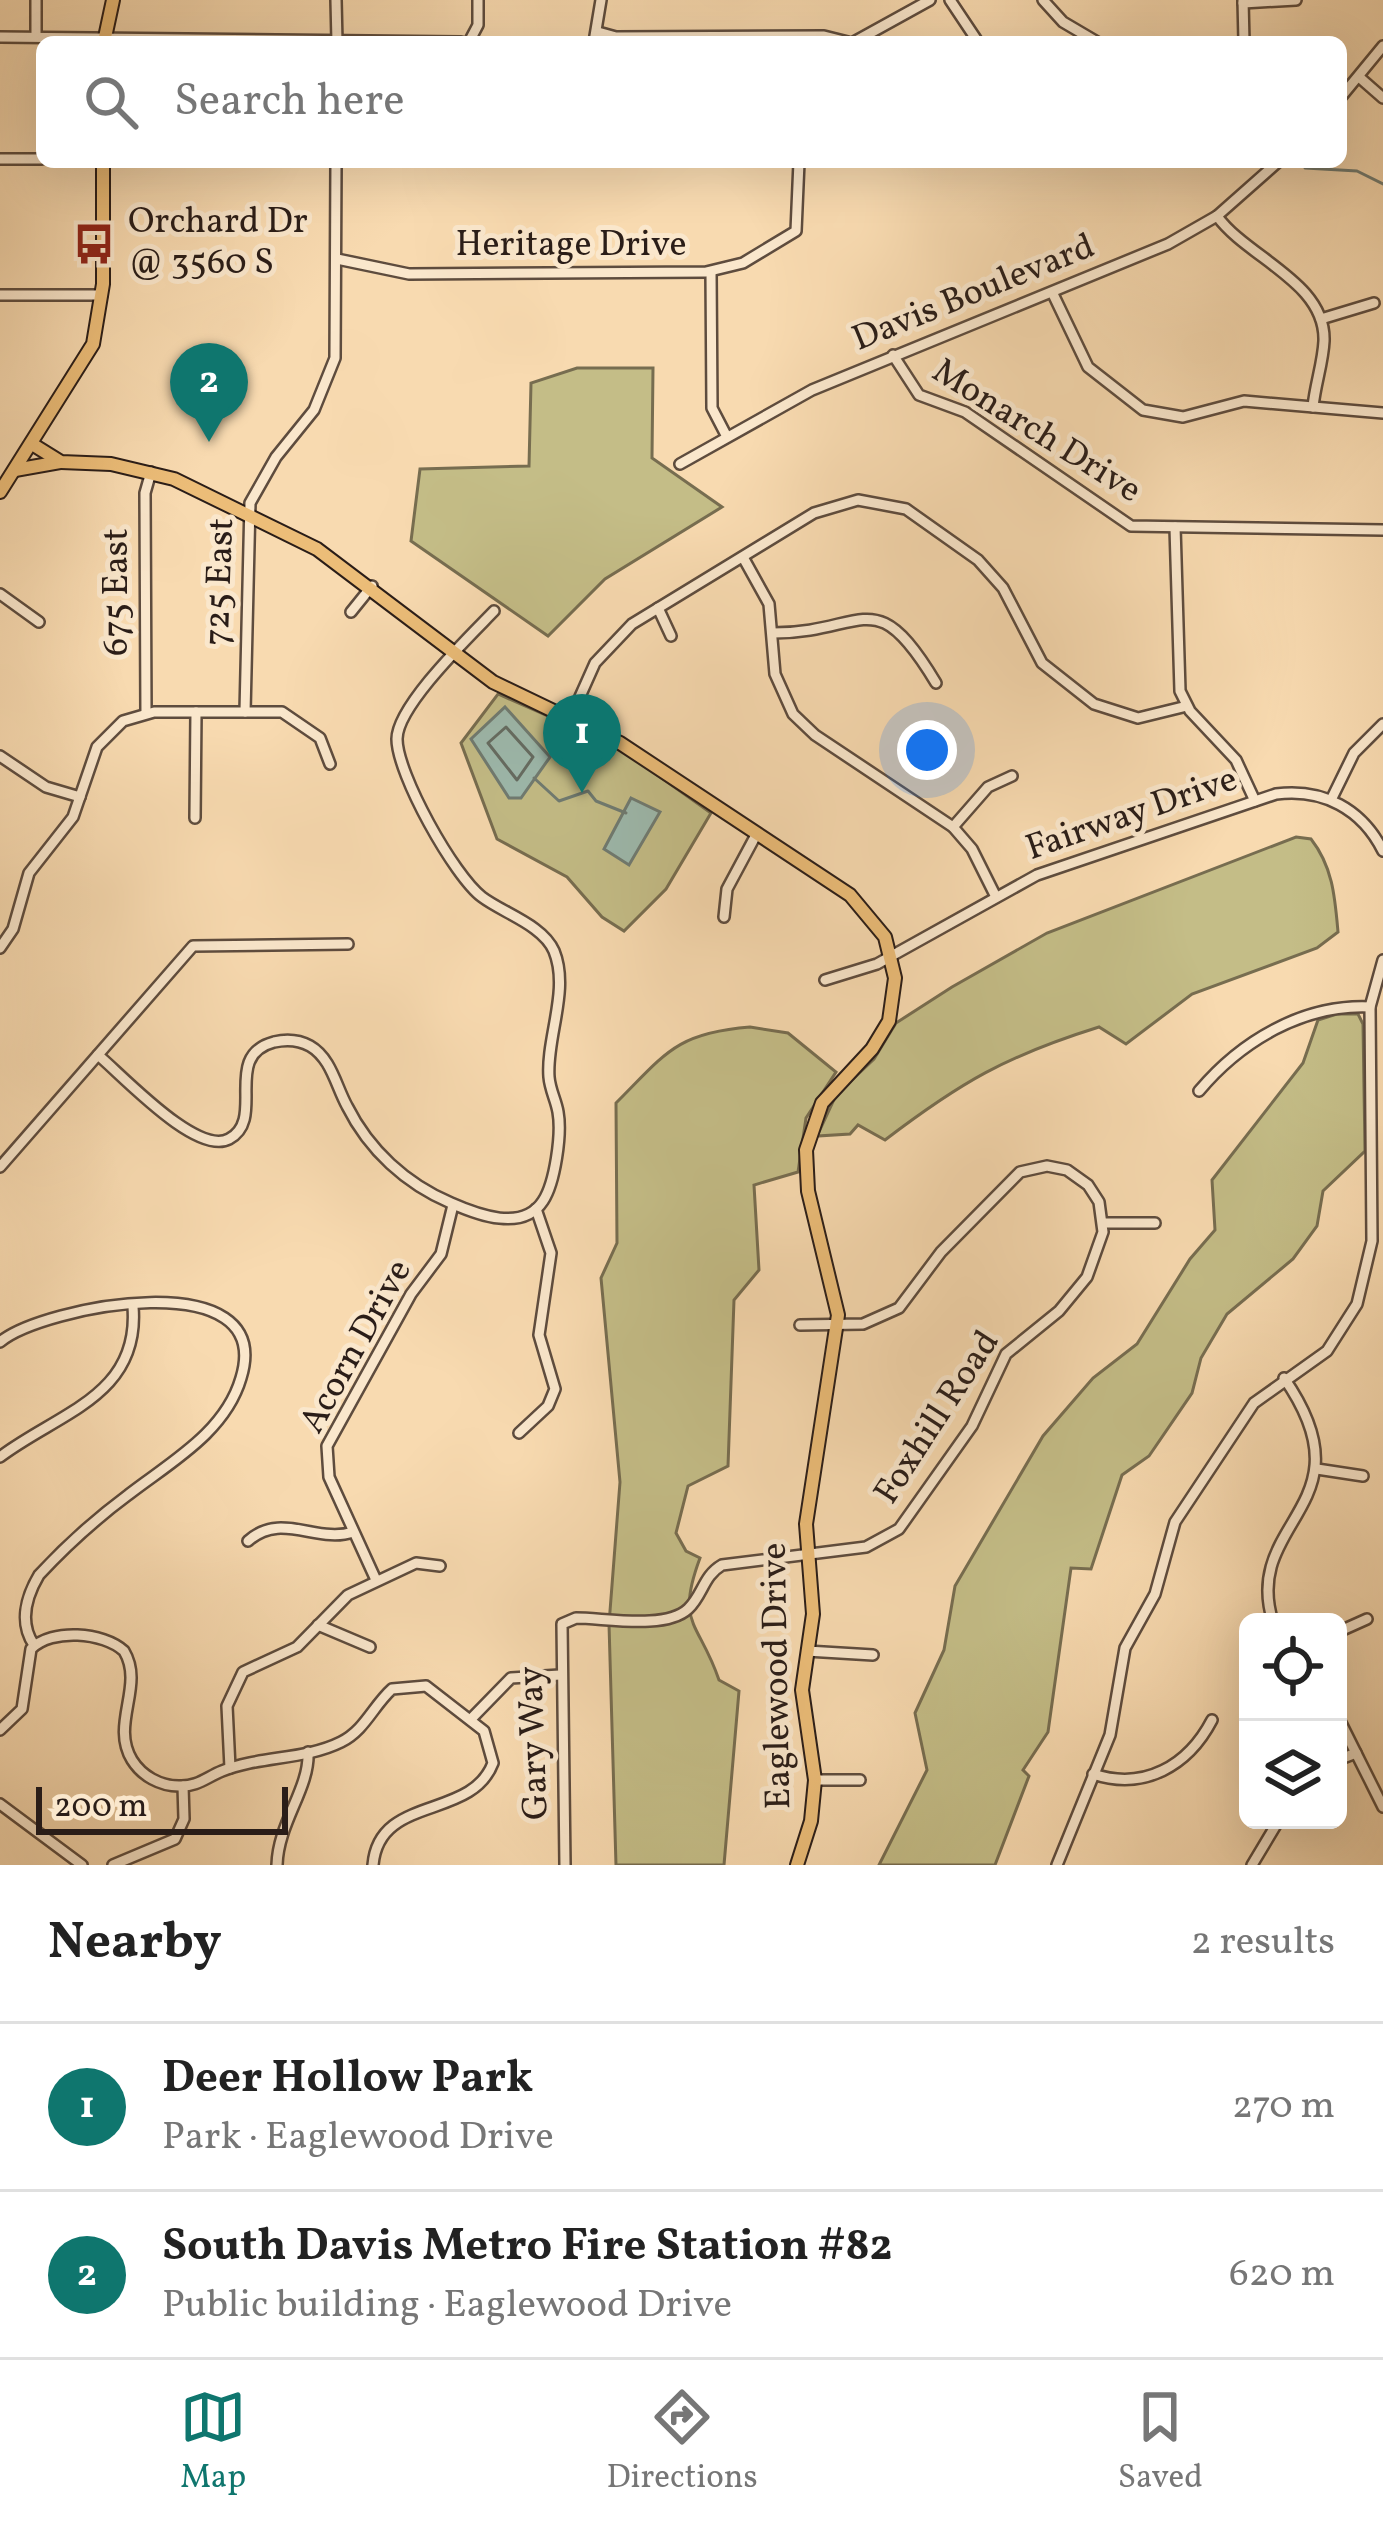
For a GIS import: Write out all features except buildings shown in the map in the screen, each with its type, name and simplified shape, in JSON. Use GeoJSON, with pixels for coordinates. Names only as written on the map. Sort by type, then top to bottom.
{"type":"FeatureCollection","features":[{"type":"Feature","properties":{"kind":"main road"},"geometry":{"type":"LineString","coordinates":[[106,36],[113,0]]}},
{"type":"Feature","properties":{"kind":"main road"},"geometry":{"type":"LineString","coordinates":[[0,492],[89,353],[102,295],[103,168]]}},
{"type":"Feature","properties":{"kind":"main road"},"geometry":{"type":"LineString","coordinates":[[32,444],[62,462]]}},
{"type":"Feature","properties":{"kind":"main road"},"geometry":{"type":"LineString","coordinates":[[14,471],[62,462],[151,472],[317,549],[511,693],[620,742],[860,903],[880,928],[892,956]]}},
{"type":"Feature","properties":{"kind":"main road","name":"Eaglewood Drive"},"geometry":{"type":"LineString","coordinates":[[797,1865],[811,1821],[815,1780],[802,1701],[813,1614],[808,1501],[838,1325],[836,1292],[808,1191],[806,1150],[822,1102],[872,1049],[889,1022],[896,988],[892,956]]}},
{"type":"Feature","properties":{"kind":"street"},"geometry":{"type":"LineString","coordinates":[[0,37],[36,36],[36,0]]}},
{"type":"Feature","properties":{"kind":"street"},"geometry":{"type":"LineString","coordinates":[[336,0],[337,36]]}},
{"type":"Feature","properties":{"kind":"street"},"geometry":{"type":"LineString","coordinates":[[470,36],[478,25],[478,0]]}},
{"type":"Feature","properties":{"kind":"street"},"geometry":{"type":"LineString","coordinates":[[596,36],[601,0]]}},
{"type":"Feature","properties":{"kind":"street"},"geometry":{"type":"LineString","coordinates":[[861,36],[916,2],[930,0]]}},
{"type":"Feature","properties":{"kind":"street"},"geometry":{"type":"LineString","coordinates":[[950,0],[975,36]]}},
{"type":"Feature","properties":{"kind":"street"},"geometry":{"type":"LineString","coordinates":[[1043,0],[1063,22],[1087,36]]}},
{"type":"Feature","properties":{"kind":"street"},"geometry":{"type":"LineString","coordinates":[[1244,36],[1243,2],[1296,0]]}},
{"type":"Feature","properties":{"kind":"street"},"geometry":{"type":"LineString","coordinates":[[1347,90],[1383,46]]}},
{"type":"Feature","properties":{"kind":"street"},"geometry":{"type":"LineString","coordinates":[[1359,77],[1383,98]]}},
{"type":"Feature","properties":{"kind":"street"},"geometry":{"type":"LineString","coordinates":[[0,159],[36,159]]}},
{"type":"Feature","properties":{"kind":"street","name":"725 East"},"geometry":{"type":"LineString","coordinates":[[245,712],[248,514],[262,479],[323,394],[337,335],[336,168]]}},
{"type":"Feature","properties":{"kind":"street","name":"Heritage Drive"},"geometry":{"type":"LineString","coordinates":[[337,259],[416,274],[711,272],[742,263],[796,231],[799,168]]}},
{"type":"Feature","properties":{"kind":"street","name":"Davis Boulevard"},"geometry":{"type":"LineString","coordinates":[[680,464],[726,435],[892,355],[1168,244],[1217,216],[1271,168]]}},
{"type":"Feature","properties":{"kind":"street"},"geometry":{"type":"LineString","coordinates":[[1217,216],[1235,240],[1300,288],[1321,319],[1324,345],[1313,407]]}},
{"type":"Feature","properties":{"kind":"street"},"geometry":{"type":"LineString","coordinates":[[711,272],[712,408],[726,435]]}},
{"type":"Feature","properties":{"kind":"street"},"geometry":{"type":"LineString","coordinates":[[1053,294],[1081,358],[1136,408],[1176,417],[1237,401],[1383,413]]}},
{"type":"Feature","properties":{"kind":"street"},"geometry":{"type":"LineString","coordinates":[[0,296],[102,295]]}},
{"type":"Feature","properties":{"kind":"street"},"geometry":{"type":"LineString","coordinates":[[1321,319],[1374,303]]}},
{"type":"Feature","properties":{"kind":"street","name":"Monarch Drive"},"geometry":{"type":"LineString","coordinates":[[892,355],[914,392],[970,415],[1126,524],[1383,530]]}},
{"type":"Feature","properties":{"kind":"street","name":"675 East"},"geometry":{"type":"LineString","coordinates":[[146,713],[146,488],[151,472]]}},
{"type":"Feature","properties":{"kind":"street"},"geometry":{"type":"LineString","coordinates":[[570,719],[589,673],[608,646],[658,608],[829,506],[858,500],[896,506],[987,568],[1010,599],[1042,663],[1094,704],[1138,718],[1187,706]]}},
{"type":"Feature","properties":{"kind":"street"},"geometry":{"type":"LineString","coordinates":[[1175,527],[1176,666],[1187,706],[1236,760],[1255,801]]}},
{"type":"Feature","properties":{"kind":"street"},"geometry":{"type":"LineString","coordinates":[[744,559],[765,596],[778,683],[803,725],[953,827],[972,849],[996,896]]}},
{"type":"Feature","properties":{"kind":"street"},"geometry":{"type":"LineString","coordinates":[[352,612],[372,586]]}},
{"type":"Feature","properties":{"kind":"street"},"geometry":{"type":"LineString","coordinates":[[0,594],[39,622]]}},
{"type":"Feature","properties":{"kind":"street"},"geometry":{"type":"LineString","coordinates":[[658,608],[671,636]]}},
{"type":"Feature","properties":{"kind":"street"},"geometry":{"type":"LineString","coordinates":[[98,1055],[194,1136],[214,1143],[241,1130],[244,1074],[254,1054],[277,1041],[306,1044],[327,1063],[354,1120],[379,1153],[408,1178],[453,1204],[506,1219],[536,1209],[548,1191],[559,1122],[549,1071],[556,956],[543,936],[484,898],[458,871],[398,751],[403,713],[494,611]]}},
{"type":"Feature","properties":{"kind":"street"},"geometry":{"type":"LineString","coordinates":[[773,633],[860,618],[883,621],[911,641],[936,683]]}},
{"type":"Feature","properties":{"kind":"street"},"geometry":{"type":"LineString","coordinates":[[195,818],[196,712]]}},
{"type":"Feature","properties":{"kind":"street"},"geometry":{"type":"LineString","coordinates":[[0,948],[13,928],[29,873],[70,823],[105,735],[146,713],[282,712],[299,719],[324,742],[330,764]]}},
{"type":"Feature","properties":{"kind":"street"},"geometry":{"type":"LineString","coordinates":[[1383,724],[1354,753],[1331,800],[1362,820],[1383,851]]}},
{"type":"Feature","properties":{"kind":"street"},"geometry":{"type":"LineString","coordinates":[[0,756],[46,787],[80,796]]}},
{"type":"Feature","properties":{"kind":"street"},"geometry":{"type":"LineString","coordinates":[[953,827],[988,788],[1012,776]]}},
{"type":"Feature","properties":{"kind":"street","name":"Fairway Drive"},"geometry":{"type":"LineString","coordinates":[[825,980],[849,976],[892,956],[1037,875],[1255,801],[1296,793],[1331,800]]}},
{"type":"Feature","properties":{"kind":"street"},"geometry":{"type":"LineString","coordinates":[[724,917],[727,889],[757,832]]}},
{"type":"Feature","properties":{"kind":"street"},"geometry":{"type":"LineString","coordinates":[[0,1167],[196,944],[348,944]]}},
{"type":"Feature","properties":{"kind":"street"},"geometry":{"type":"LineString","coordinates":[[1057,1865],[1113,1725],[1125,1648],[1155,1594],[1175,1522],[1250,1409],[1284,1378],[1327,1351],[1360,1293],[1372,1241],[1377,1116],[1370,1007],[1383,960]]}},
{"type":"Feature","properties":{"kind":"street"},"geometry":{"type":"LineString","coordinates":[[1199,1091],[1225,1062],[1263,1035],[1334,1009],[1370,1007]]}},
{"type":"Feature","properties":{"kind":"street"},"geometry":{"type":"LineString","coordinates":[[800,1325],[870,1322],[905,1303],[941,1252],[1020,1172],[1047,1166],[1075,1174],[1096,1196],[1104,1223],[1155,1223]]}},
{"type":"Feature","properties":{"kind":"street","name":"Acorn Drive"},"geometry":{"type":"LineString","coordinates":[[376,1580],[329,1477],[327,1446],[411,1294],[441,1254],[453,1204]]}},
{"type":"Feature","properties":{"kind":"street"},"geometry":{"type":"LineString","coordinates":[[519,1433],[548,1406],[555,1389],[538,1335],[551,1259],[536,1209]]}},
{"type":"Feature","properties":{"kind":"street","name":"Foxhill Road"},"geometry":{"type":"LineString","coordinates":[[565,1621],[670,1618],[687,1610],[706,1576],[722,1564],[866,1547],[899,1529],[972,1426],[1006,1354],[1081,1287],[1096,1257],[1104,1223]]}},
{"type":"Feature","properties":{"kind":"street"},"geometry":{"type":"LineString","coordinates":[[0,1342],[40,1319],[188,1302],[218,1311],[241,1339],[240,1382],[197,1442],[127,1495],[39,1575],[26,1606],[26,1629],[34,1645],[22,1709],[0,1730]]}},
{"type":"Feature","properties":{"kind":"street"},"geometry":{"type":"LineString","coordinates":[[0,1457],[68,1417],[122,1367],[135,1338],[133,1307]]}},
{"type":"Feature","properties":{"kind":"street"},"geometry":{"type":"LineString","coordinates":[[1272,1613],[1270,1573],[1317,1469],[1312,1423],[1284,1378]]}},
{"type":"Feature","properties":{"kind":"street"},"geometry":{"type":"LineString","coordinates":[[1317,1469],[1363,1476]]}},
{"type":"Feature","properties":{"kind":"street"},"geometry":{"type":"LineString","coordinates":[[248,1541],[277,1527],[341,1535],[353,1532]]}},
{"type":"Feature","properties":{"kind":"street"},"geometry":{"type":"LineString","coordinates":[[230,1768],[227,1706],[232,1686],[247,1670],[297,1647],[342,1599],[376,1580],[416,1563],[440,1566]]}},
{"type":"Feature","properties":{"kind":"street"},"geometry":{"type":"LineString","coordinates":[[1347,1628],[1367,1618]]}},
{"type":"Feature","properties":{"kind":"street","name":"Gary Way"},"geometry":{"type":"LineString","coordinates":[[565,1621],[560,1632],[565,1865]]}},
{"type":"Feature","properties":{"kind":"street"},"geometry":{"type":"LineString","coordinates":[[318,1625],[370,1647]]}},
{"type":"Feature","properties":{"kind":"street"},"geometry":{"type":"LineString","coordinates":[[34,1645],[52,1638],[91,1637],[119,1646],[132,1671],[124,1730],[130,1758],[151,1779],[183,1786],[230,1768],[308,1752],[352,1735],[388,1692],[408,1684],[432,1688],[471,1719],[493,1750],[484,1781],[390,1826],[377,1844],[373,1865]]}},
{"type":"Feature","properties":{"kind":"street"},"geometry":{"type":"LineString","coordinates":[[807,1651],[873,1655]]}},
{"type":"Feature","properties":{"kind":"street"},"geometry":{"type":"LineString","coordinates":[[471,1719],[511,1678],[560,1676]]}},
{"type":"Feature","properties":{"kind":"street"},"geometry":{"type":"LineString","coordinates":[[1094,1774],[1125,1780],[1163,1772],[1190,1753],[1212,1720]]}},
{"type":"Feature","properties":{"kind":"street"},"geometry":{"type":"LineString","coordinates":[[1340,1721],[1383,1808]]}},
{"type":"Feature","properties":{"kind":"street"},"geometry":{"type":"LineString","coordinates":[[277,1865],[284,1821],[308,1767],[308,1752]]}},
{"type":"Feature","properties":{"kind":"street"},"geometry":{"type":"LineString","coordinates":[[1347,1756],[1356,1753]]}},
{"type":"Feature","properties":{"kind":"street"},"geometry":{"type":"LineString","coordinates":[[815,1780],[860,1780]]}},
{"type":"Feature","properties":{"kind":"street"},"geometry":{"type":"LineString","coordinates":[[113,1865],[175,1839],[184,1819],[183,1786]]}},
{"type":"Feature","properties":{"kind":"street"},"geometry":{"type":"LineString","coordinates":[[0,1804],[82,1865]]}},
{"type":"Feature","properties":{"kind":"street"},"geometry":{"type":"LineString","coordinates":[[1252,1865],[1274,1829]]}},
{"type":"Feature","properties":{"kind":"shaded area"},"geometry":{"type":"Polygon","coordinates":[[[577,368],[653,368],[652,458],[722,507],[605,579],[548,636],[411,541],[420,469],[529,466],[531,383],[577,368]]]}},
{"type":"Feature","properties":{"kind":"shaded area"},"geometry":{"type":"Polygon","coordinates":[[[498,694],[618,747],[711,813],[666,889],[624,931],[602,917],[567,877],[497,839],[461,743],[498,694]]]}},
{"type":"Feature","properties":{"kind":"shaded area"},"geometry":{"type":"Polygon","coordinates":[[[1296,837],[1311,839],[1334,895],[1338,932],[1317,948],[1192,994],[1126,1044],[1099,1027],[1010,1060],[937,1102],[885,1140],[858,1125],[850,1134],[817,1136],[836,1095],[874,1059],[896,1023],[952,987],[1047,933],[1296,837]]]}},
{"type":"Feature","properties":{"kind":"shaded area"},"geometry":{"type":"Polygon","coordinates":[[[1358,1014],[1363,1024],[1365,1151],[1323,1191],[1317,1226],[1293,1259],[1227,1314],[1201,1358],[1192,1393],[1149,1456],[1122,1475],[1091,1569],[1071,1568],[1048,1732],[1023,1770],[1029,1776],[995,1865],[879,1865],[927,1770],[915,1713],[944,1650],[955,1586],[1043,1436],[1093,1378],[1137,1344],[1190,1259],[1215,1230],[1212,1180],[1303,1063],[1318,1020],[1358,1014]]]}},
{"type":"Feature","properties":{"kind":"shaded area"},"geometry":{"type":"Polygon","coordinates":[[[750,1027],[788,1033],[836,1072],[806,1118],[798,1172],[754,1185],[759,1270],[734,1300],[728,1466],[688,1486],[676,1533],[686,1551],[700,1558],[690,1597],[693,1622],[719,1680],[739,1691],[724,1865],[616,1865],[609,1624],[620,1482],[601,1278],[617,1243],[616,1103],[688,1040],[750,1027]]]}},
{"type":"Feature","properties":{"kind":"water"},"geometry":{"type":"Polygon","coordinates":[[[505,707],[550,757],[521,798],[509,798],[471,739],[505,707]]]}},
{"type":"Feature","properties":{"kind":"water"},"geometry":{"type":"Polygon","coordinates":[[[631,798],[660,812],[629,865],[604,849],[631,798]]]}},
{"type":"Feature","properties":{"kind":"waterway"},"geometry":{"type":"LineString","coordinates":[[1305,168],[1357,171],[1383,184]]}},
{"type":"Feature","properties":{"kind":"waterway"},"geometry":{"type":"LineString","coordinates":[[534,778],[559,801],[588,791],[596,801],[626,813]]}},
{"type":"Feature","properties":{"kind":"place","name":"Orchard Dr @ 3560 S"},"geometry":{"type":"Point","coordinates":[94,244]}},
{"type":"Feature","properties":{"kind":"place","name":"South Davis Metro Fire Station #82"},"geometry":{"type":"Point","coordinates":[209,442]}},
{"type":"Feature","properties":{"kind":"place","name":"Deer Hollow Park"},"geometry":{"type":"Point","coordinates":[582,793]}}]}
